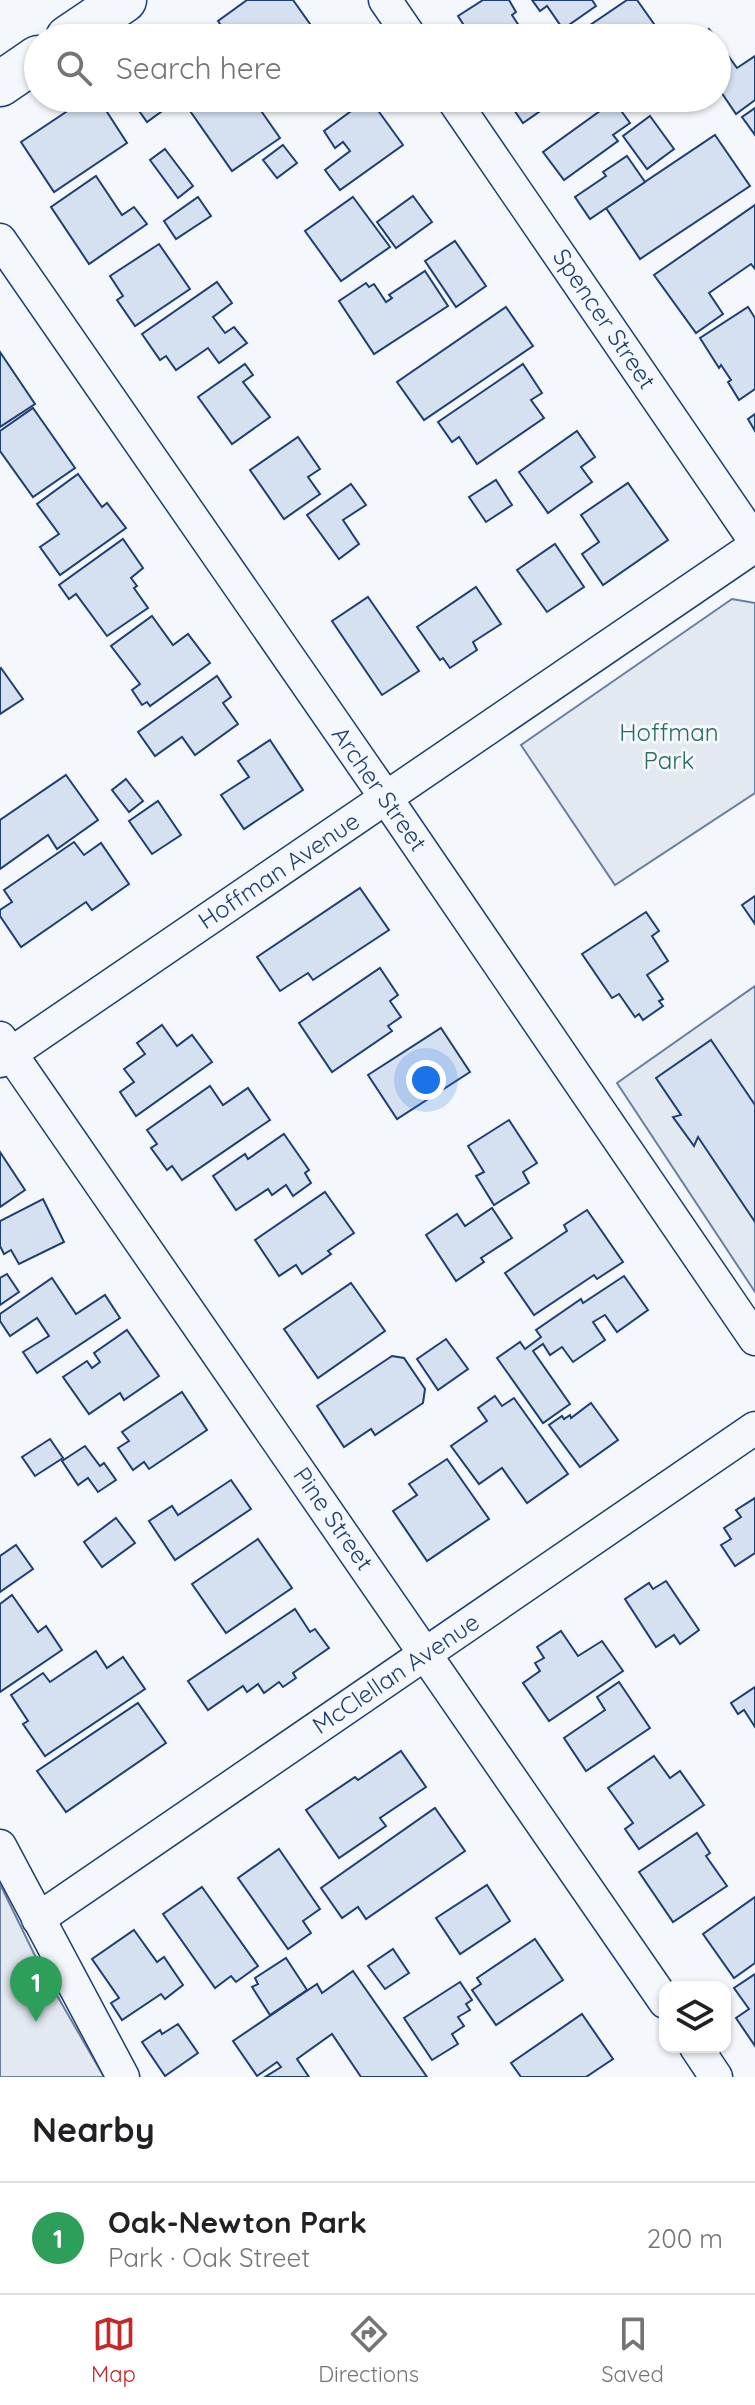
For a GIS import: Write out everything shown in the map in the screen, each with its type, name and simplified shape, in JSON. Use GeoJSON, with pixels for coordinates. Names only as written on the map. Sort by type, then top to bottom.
{"type":"FeatureCollection","features":[{"type":"Feature","properties":{"kind":"street"},"geometry":{"type":"LineString","coordinates":[[89,24],[124,0]]}},
{"type":"Feature","properties":{"kind":"street"},"geometry":{"type":"LineString","coordinates":[[385,0],[401,24]]}},
{"type":"Feature","properties":{"kind":"street"},"geometry":{"type":"LineString","coordinates":[[0,84],[24,68]]}},
{"type":"Feature","properties":{"kind":"street","name":"Spencer Street"},"geometry":{"type":"LineString","coordinates":[[462,112],[755,543]]}},
{"type":"Feature","properties":{"kind":"street","name":"Archer Street"},"geometry":{"type":"LineString","coordinates":[[0,240],[755,1339]]}},
{"type":"Feature","properties":{"kind":"street","name":"Hoffman Avenue"},"geometry":{"type":"LineString","coordinates":[[4,1051],[386,798],[755,543]]}},
{"type":"Feature","properties":{"kind":"street","name":"Pine Street"},"geometry":{"type":"LineString","coordinates":[[4,1051],[426,1653],[659,1993]]}},
{"type":"Feature","properties":{"kind":"street","name":"McClellan Avenue"},"geometry":{"type":"LineString","coordinates":[[38,1919],[755,1428]]}},
{"type":"Feature","properties":{"kind":"street"},"geometry":{"type":"LineString","coordinates":[[0,1846],[123,2077]]}},
{"type":"Feature","properties":{"kind":"street"},"geometry":{"type":"LineString","coordinates":[[700,2053],[716,2077]]}},
{"type":"Feature","properties":{"kind":"green space","name":"Hoffman Park"},"geometry":{"type":"Polygon","coordinates":[[[732,599],[755,603],[755,793],[615,885],[521,745],[732,599]]]}},
{"type":"Feature","properties":{"kind":"green space"},"geometry":{"type":"Polygon","coordinates":[[[755,986],[755,1292],[617,1083],[755,986]]]}},
{"type":"Feature","properties":{"kind":"green space"},"geometry":{"type":"Polygon","coordinates":[[[0,1884],[40,1966],[104,2077],[0,2077],[0,1884]]]}},
{"type":"Feature","properties":{"kind":"building"},"geometry":{"type":"Polygon","coordinates":[[[247,0],[293,0],[310,24],[220,24],[218,21],[247,0]]]}},
{"type":"Feature","properties":{"kind":"building"},"geometry":{"type":"Polygon","coordinates":[[[483,0],[509,0],[516,12],[512,15],[518,24],[463,24],[458,16],[483,0]]]}},
{"type":"Feature","properties":{"kind":"building"},"geometry":{"type":"Polygon","coordinates":[[[532,0],[592,0],[596,6],[570,24],[560,24],[547,6],[540,11],[532,0]]]}},
{"type":"Feature","properties":{"kind":"building"},"geometry":{"type":"Polygon","coordinates":[[[627,0],[637,0],[654,24],[592,24],[627,0]]]}},
{"type":"Feature","properties":{"kind":"building"},"geometry":{"type":"Polygon","coordinates":[[[755,56],[755,100],[736,114],[731,107],[731,60],[737,68],[755,56]]]}},
{"type":"Feature","properties":{"kind":"building"},"geometry":{"type":"Polygon","coordinates":[[[755,108],[755,135],[742,117],[755,108]]]}},
{"type":"Feature","properties":{"kind":"building"},"geometry":{"type":"Polygon","coordinates":[[[66,112],[107,112],[127,143],[54,192],[21,142],[66,112]]]}},
{"type":"Feature","properties":{"kind":"building"},"geometry":{"type":"Polygon","coordinates":[[[140,112],[161,112],[147,122],[140,112]]]}},
{"type":"Feature","properties":{"kind":"building"},"geometry":{"type":"Polygon","coordinates":[[[191,112],[262,112],[280,138],[232,171],[191,112]]]}},
{"type":"Feature","properties":{"kind":"building"},"geometry":{"type":"Polygon","coordinates":[[[350,112],[379,112],[403,145],[340,190],[325,170],[350,151],[343,142],[335,148],[324,131],[350,112]]]}},
{"type":"Feature","properties":{"kind":"building"},"geometry":{"type":"Polygon","coordinates":[[[516,112],[539,112],[523,123],[516,112]]]}},
{"type":"Feature","properties":{"kind":"building"},"geometry":{"type":"Polygon","coordinates":[[[599,112],[622,112],[630,123],[613,135],[618,141],[564,180],[543,152],[599,112]]]}},
{"type":"Feature","properties":{"kind":"building"},"geometry":{"type":"Polygon","coordinates":[[[650,116],[674,149],[647,169],[623,136],[650,116]]]}},
{"type":"Feature","properties":{"kind":"building"},"geometry":{"type":"Polygon","coordinates":[[[715,135],[750,186],[640,259],[606,208],[715,135]]]}},
{"type":"Feature","properties":{"kind":"building"},"geometry":{"type":"Polygon","coordinates":[[[283,145],[297,163],[277,178],[263,160],[283,145]]]}},
{"type":"Feature","properties":{"kind":"building"},"geometry":{"type":"Polygon","coordinates":[[[165,149],[193,186],[178,198],[150,160],[165,149]]]}},
{"type":"Feature","properties":{"kind":"building"},"geometry":{"type":"Polygon","coordinates":[[[627,156],[645,182],[590,219],[575,197],[606,176],[603,172],[627,156]]]}},
{"type":"Feature","properties":{"kind":"building"},"geometry":{"type":"Polygon","coordinates":[[[96,176],[122,215],[134,207],[147,224],[89,264],[51,207],[96,176]]]}},
{"type":"Feature","properties":{"kind":"building"},"geometry":{"type":"Polygon","coordinates":[[[413,196],[432,222],[396,248],[377,222],[413,196]]]}},
{"type":"Feature","properties":{"kind":"building"},"geometry":{"type":"Polygon","coordinates":[[[198,197],[211,216],[176,239],[164,221],[198,197]]]}},
{"type":"Feature","properties":{"kind":"building"},"geometry":{"type":"Polygon","coordinates":[[[353,197],[390,247],[341,281],[305,231],[353,197]]]}},
{"type":"Feature","properties":{"kind":"building"},"geometry":{"type":"Polygon","coordinates":[[[755,205],[755,269],[751,264],[709,293],[723,314],[696,333],[654,275],[755,205]]]}},
{"type":"Feature","properties":{"kind":"building"},"geometry":{"type":"Polygon","coordinates":[[[455,241],[486,286],[456,307],[425,261],[455,241]]]}},
{"type":"Feature","properties":{"kind":"building"},"geometry":{"type":"Polygon","coordinates":[[[159,244],[190,289],[135,326],[117,300],[123,296],[110,276],[159,244]]]}},
{"type":"Feature","properties":{"kind":"building"},"geometry":{"type":"Polygon","coordinates":[[[425,271],[448,306],[374,354],[339,301],[366,283],[369,287],[374,284],[386,302],[392,298],[389,295],[425,271]]]}},
{"type":"Feature","properties":{"kind":"building"},"geometry":{"type":"Polygon","coordinates":[[[217,282],[232,303],[213,317],[225,333],[234,327],[247,343],[219,363],[208,348],[176,370],[166,356],[160,360],[142,334],[217,282]]]}},
{"type":"Feature","properties":{"kind":"building"},"geometry":{"type":"Polygon","coordinates":[[[506,307],[533,346],[424,420],[397,382],[506,307]]]}},
{"type":"Feature","properties":{"kind":"building"},"geometry":{"type":"Polygon","coordinates":[[[748,307],[755,318],[755,389],[739,400],[728,382],[731,380],[721,365],[719,368],[700,338],[748,307]]]}},
{"type":"Feature","properties":{"kind":"building"},"geometry":{"type":"Polygon","coordinates":[[[0,352],[35,404],[0,427],[0,352]]]}},
{"type":"Feature","properties":{"kind":"building"},"geometry":{"type":"Polygon","coordinates":[[[245,364],[253,375],[243,382],[270,417],[232,444],[198,397],[245,364]]]}},
{"type":"Feature","properties":{"kind":"building"},"geometry":{"type":"Polygon","coordinates":[[[523,364],[542,393],[531,400],[544,418],[477,464],[459,437],[452,442],[438,422],[523,364]]]}},
{"type":"Feature","properties":{"kind":"building"},"geometry":{"type":"Polygon","coordinates":[[[33,408],[75,468],[33,497],[0,451],[0,431],[33,408]]]}},
{"type":"Feature","properties":{"kind":"building"},"geometry":{"type":"Polygon","coordinates":[[[755,414],[755,431],[748,419],[755,414]]]}},
{"type":"Feature","properties":{"kind":"building"},"geometry":{"type":"Polygon","coordinates":[[[577,431],[595,457],[581,467],[592,482],[548,513],[519,472],[577,431]]]}},
{"type":"Feature","properties":{"kind":"building"},"geometry":{"type":"Polygon","coordinates":[[[298,437],[320,469],[308,477],[320,494],[284,519],[250,470],[298,437]]]}},
{"type":"Feature","properties":{"kind":"building"},"geometry":{"type":"Polygon","coordinates":[[[78,474],[102,507],[107,503],[126,528],[60,575],[40,547],[59,534],[37,504],[78,474]]]}},
{"type":"Feature","properties":{"kind":"building"},"geometry":{"type":"Polygon","coordinates":[[[496,480],[512,505],[486,522],[469,497],[496,480]]]}},
{"type":"Feature","properties":{"kind":"building"},"geometry":{"type":"Polygon","coordinates":[[[628,483],[668,540],[603,585],[582,554],[599,542],[581,515],[628,483]]]}},
{"type":"Feature","properties":{"kind":"building"},"geometry":{"type":"Polygon","coordinates":[[[351,484],[366,505],[343,520],[359,544],[339,559],[307,515],[351,484]]]}},
{"type":"Feature","properties":{"kind":"building"},"geometry":{"type":"Polygon","coordinates":[[[123,539],[143,568],[131,578],[148,608],[107,636],[76,594],[69,599],[59,585],[123,539]]]}},
{"type":"Feature","properties":{"kind":"building"},"geometry":{"type":"Polygon","coordinates":[[[555,544],[584,587],[547,612],[517,570],[555,544]]]}},
{"type":"Feature","properties":{"kind":"building"},"geometry":{"type":"Polygon","coordinates":[[[476,587],[501,624],[473,642],[477,650],[450,668],[443,658],[440,660],[417,627],[476,587]]]}},
{"type":"Feature","properties":{"kind":"building"},"geometry":{"type":"Polygon","coordinates":[[[368,597],[419,671],[382,695],[332,621],[368,597]]]}},
{"type":"Feature","properties":{"kind":"building"},"geometry":{"type":"Polygon","coordinates":[[[152,616],[173,645],[188,634],[210,663],[150,706],[147,702],[142,705],[132,690],[140,684],[111,646],[152,616]]]}},
{"type":"Feature","properties":{"kind":"building"},"geometry":{"type":"Polygon","coordinates":[[[0,669],[23,699],[0,714],[0,669]]]}},
{"type":"Feature","properties":{"kind":"building"},"geometry":{"type":"Polygon","coordinates":[[[217,676],[231,697],[223,703],[238,724],[195,755],[182,737],[155,756],[138,732],[217,676]]]}},
{"type":"Feature","properties":{"kind":"building"},"geometry":{"type":"Polygon","coordinates":[[[270,740],[303,790],[244,829],[221,795],[249,777],[238,761],[270,740]]]}},
{"type":"Feature","properties":{"kind":"building"},"geometry":{"type":"Polygon","coordinates":[[[66,775],[98,820],[57,849],[48,835],[0,869],[0,820],[66,775]]]}},
{"type":"Feature","properties":{"kind":"building"},"geometry":{"type":"Polygon","coordinates":[[[126,779],[143,801],[129,812],[112,790],[126,779]]]}},
{"type":"Feature","properties":{"kind":"building"},"geometry":{"type":"Polygon","coordinates":[[[158,801],[181,835],[152,854],[129,821],[158,801]]]}},
{"type":"Feature","properties":{"kind":"building"},"geometry":{"type":"Polygon","coordinates":[[[74,842],[84,855],[101,843],[129,884],[92,910],[86,902],[21,947],[0,916],[0,910],[12,902],[4,890],[74,842]]]}},
{"type":"Feature","properties":{"kind":"building"},"geometry":{"type":"Polygon","coordinates":[[[360,888],[389,930],[313,980],[308,973],[280,991],[257,957],[360,888]]]}},
{"type":"Feature","properties":{"kind":"building"},"geometry":{"type":"Polygon","coordinates":[[[755,896],[755,924],[742,905],[755,896]]]}},
{"type":"Feature","properties":{"kind":"building"},"geometry":{"type":"Polygon","coordinates":[[[646,912],[659,931],[652,936],[668,961],[647,975],[663,999],[659,1001],[663,1006],[643,1020],[639,1014],[635,1017],[619,994],[612,998],[582,954],[646,912]]]}},
{"type":"Feature","properties":{"kind":"building"},"geometry":{"type":"Polygon","coordinates":[[[380,968],[398,995],[390,1001],[401,1017],[388,1026],[392,1031],[332,1072],[299,1023],[380,968]]]}},
{"type":"Feature","properties":{"kind":"building"},"geometry":{"type":"Polygon","coordinates":[[[162,1025],[177,1046],[192,1035],[212,1062],[136,1116],[120,1092],[134,1082],[124,1069],[145,1054],[137,1043],[162,1025]]]}},
{"type":"Feature","properties":{"kind":"building"},"geometry":{"type":"Polygon","coordinates":[[[441,1028],[470,1072],[397,1119],[368,1075],[441,1028]]]}},
{"type":"Feature","properties":{"kind":"building"},"geometry":{"type":"Polygon","coordinates":[[[711,1040],[755,1105],[755,1222],[698,1137],[694,1146],[673,1117],[681,1115],[656,1078],[711,1040]]]}},
{"type":"Feature","properties":{"kind":"building"},"geometry":{"type":"Polygon","coordinates":[[[210,1086],[223,1105],[248,1088],[270,1120],[182,1180],[172,1166],[167,1170],[151,1148],[157,1144],[147,1130],[210,1086]]]}},
{"type":"Feature","properties":{"kind":"building"},"geometry":{"type":"Polygon","coordinates":[[[509,1120],[537,1163],[523,1172],[529,1183],[494,1205],[476,1176],[484,1172],[468,1146],[509,1120]]]}},
{"type":"Feature","properties":{"kind":"building"},"geometry":{"type":"Polygon","coordinates":[[[284,1134],[309,1170],[305,1173],[311,1183],[293,1196],[286,1185],[272,1195],[268,1189],[236,1210],[213,1176],[245,1154],[248,1159],[284,1134]]]}},
{"type":"Feature","properties":{"kind":"building"},"geometry":{"type":"Polygon","coordinates":[[[0,1152],[25,1190],[0,1207],[0,1152]]]}},
{"type":"Feature","properties":{"kind":"building"},"geometry":{"type":"Polygon","coordinates":[[[325,1192],[354,1233],[302,1274],[296,1265],[279,1276],[255,1240],[325,1192]]]}},
{"type":"Feature","properties":{"kind":"building"},"geometry":{"type":"Polygon","coordinates":[[[43,1199],[64,1242],[19,1264],[11,1250],[4,1254],[0,1246],[0,1221],[43,1199]]]}},
{"type":"Feature","properties":{"kind":"building"},"geometry":{"type":"Polygon","coordinates":[[[492,1208],[512,1238],[481,1258],[484,1262],[456,1281],[426,1235],[457,1214],[465,1226],[492,1208]]]}},
{"type":"Feature","properties":{"kind":"building"},"geometry":{"type":"Polygon","coordinates":[[[587,1210],[623,1262],[597,1279],[594,1275],[534,1315],[505,1273],[567,1231],[564,1225],[587,1210]]]}},
{"type":"Feature","properties":{"kind":"building"},"geometry":{"type":"Polygon","coordinates":[[[7,1274],[19,1292],[0,1305],[0,1278],[7,1274]]]}},
{"type":"Feature","properties":{"kind":"building"},"geometry":{"type":"Polygon","coordinates":[[[624,1276],[648,1310],[617,1332],[605,1315],[593,1322],[605,1340],[573,1362],[562,1347],[550,1355],[543,1344],[533,1351],[570,1404],[543,1423],[497,1358],[520,1342],[525,1349],[541,1337],[536,1330],[581,1299],[583,1303],[624,1276]]]}},
{"type":"Feature","properties":{"kind":"building"},"geometry":{"type":"Polygon","coordinates":[[[52,1278],[76,1314],[105,1295],[120,1318],[37,1373],[23,1352],[49,1336],[37,1318],[10,1336],[0,1321],[0,1314],[52,1278]]]}},
{"type":"Feature","properties":{"kind":"building"},"geometry":{"type":"Polygon","coordinates":[[[351,1283],[385,1331],[318,1378],[284,1329],[351,1283]]]}},
{"type":"Feature","properties":{"kind":"building"},"geometry":{"type":"Polygon","coordinates":[[[127,1330],[159,1376],[124,1400],[120,1393],[89,1414],[63,1377],[87,1361],[92,1368],[100,1362],[94,1353],[127,1330]]]}},
{"type":"Feature","properties":{"kind":"building"},"geometry":{"type":"Polygon","coordinates":[[[446,1339],[468,1369],[438,1390],[417,1359],[446,1339]]]}},
{"type":"Feature","properties":{"kind":"building"},"geometry":{"type":"Polygon","coordinates":[[[392,1356],[404,1358],[425,1389],[423,1403],[375,1435],[371,1429],[344,1447],[317,1406],[392,1356]]]}},
{"type":"Feature","properties":{"kind":"building"},"geometry":{"type":"Polygon","coordinates":[[[182,1392],[207,1430],[149,1469],[144,1462],[133,1470],[118,1448],[129,1441],[122,1432],[182,1392]]]}},
{"type":"Feature","properties":{"kind":"building"},"geometry":{"type":"Polygon","coordinates":[[[495,1396],[502,1406],[514,1398],[568,1474],[527,1503],[502,1468],[479,1484],[451,1446],[487,1421],[478,1408],[495,1396]]]}},
{"type":"Feature","properties":{"kind":"building"},"geometry":{"type":"Polygon","coordinates":[[[591,1403],[618,1440],[580,1467],[549,1425],[562,1416],[564,1419],[570,1415],[571,1418],[591,1403]]]}},
{"type":"Feature","properties":{"kind":"building"},"geometry":{"type":"Polygon","coordinates":[[[50,1439],[63,1458],[35,1476],[22,1457],[50,1439]]]}},
{"type":"Feature","properties":{"kind":"building"},"geometry":{"type":"Polygon","coordinates":[[[85,1446],[100,1466],[104,1463],[116,1480],[98,1492],[88,1478],[78,1485],[62,1461],[85,1446]]]}},
{"type":"Feature","properties":{"kind":"building"},"geometry":{"type":"Polygon","coordinates":[[[447,1459],[489,1519],[427,1561],[393,1511],[417,1495],[409,1484],[447,1459]]]}},
{"type":"Feature","properties":{"kind":"building"},"geometry":{"type":"Polygon","coordinates":[[[231,1480],[251,1509],[175,1560],[149,1521],[172,1506],[178,1515],[231,1480]]]}},
{"type":"Feature","properties":{"kind":"building"},"geometry":{"type":"Polygon","coordinates":[[[755,1498],[755,1553],[735,1566],[721,1545],[731,1539],[724,1528],[741,1517],[736,1510],[755,1498]]]}},
{"type":"Feature","properties":{"kind":"building"},"geometry":{"type":"Polygon","coordinates":[[[116,1518],[135,1543],[102,1567],[84,1542],[116,1518]]]}},
{"type":"Feature","properties":{"kind":"building"},"geometry":{"type":"Polygon","coordinates":[[[258,1539],[292,1588],[226,1633],[192,1584],[258,1539]]]}},
{"type":"Feature","properties":{"kind":"building"},"geometry":{"type":"Polygon","coordinates":[[[16,1545],[33,1569],[0,1592],[0,1556],[16,1545]]]}},
{"type":"Feature","properties":{"kind":"building"},"geometry":{"type":"Polygon","coordinates":[[[666,1581],[699,1630],[680,1644],[674,1635],[656,1647],[625,1599],[649,1583],[653,1589],[666,1581]]]}},
{"type":"Feature","properties":{"kind":"building"},"geometry":{"type":"Polygon","coordinates":[[[12,1595],[38,1632],[46,1626],[62,1650],[0,1692],[0,1604],[12,1595]]]}},
{"type":"Feature","properties":{"kind":"building"},"geometry":{"type":"Polygon","coordinates":[[[295,1609],[310,1632],[315,1629],[329,1648],[293,1673],[296,1678],[283,1687],[279,1682],[264,1693],[258,1684],[247,1692],[243,1686],[208,1710],[188,1681],[295,1609]]]}},
{"type":"Feature","properties":{"kind":"building"},"geometry":{"type":"Polygon","coordinates":[[[561,1631],[578,1656],[602,1641],[623,1671],[549,1721],[523,1683],[540,1671],[535,1663],[544,1658],[537,1647],[561,1631]]]}},
{"type":"Feature","properties":{"kind":"building"},"geometry":{"type":"Polygon","coordinates":[[[96,1651],[107,1668],[123,1657],[145,1689],[45,1756],[23,1724],[28,1721],[11,1695],[43,1673],[50,1682],[96,1651]]]}},
{"type":"Feature","properties":{"kind":"building"},"geometry":{"type":"Polygon","coordinates":[[[619,1682],[650,1728],[586,1771],[564,1738],[605,1710],[597,1697],[619,1682]]]}},
{"type":"Feature","properties":{"kind":"building"},"geometry":{"type":"Polygon","coordinates":[[[755,1687],[755,1727],[744,1710],[738,1714],[731,1703],[755,1687]]]}},
{"type":"Feature","properties":{"kind":"building"},"geometry":{"type":"Polygon","coordinates":[[[138,1703],[166,1743],[66,1812],[37,1771],[138,1703]]]}},
{"type":"Feature","properties":{"kind":"building"},"geometry":{"type":"Polygon","coordinates":[[[401,1751],[426,1787],[380,1818],[386,1826],[339,1858],[306,1810],[401,1751]]]}},
{"type":"Feature","properties":{"kind":"building"},"geometry":{"type":"Polygon","coordinates":[[[654,1756],[670,1778],[680,1771],[704,1805],[639,1849],[625,1829],[633,1823],[608,1788],[654,1756]]]}},
{"type":"Feature","properties":{"kind":"building"},"geometry":{"type":"Polygon","coordinates":[[[435,1808],[465,1851],[366,1919],[358,1907],[342,1918],[321,1888],[435,1808]]]}},
{"type":"Feature","properties":{"kind":"building"},"geometry":{"type":"Polygon","coordinates":[[[697,1833],[710,1853],[706,1856],[727,1886],[673,1922],[639,1872],[697,1833]]]}},
{"type":"Feature","properties":{"kind":"building"},"geometry":{"type":"Polygon","coordinates":[[[279,1849],[320,1909],[303,1921],[311,1933],[288,1949],[238,1878],[279,1849]]]}},
{"type":"Feature","properties":{"kind":"building"},"geometry":{"type":"Polygon","coordinates":[[[487,1885],[510,1921],[460,1954],[436,1918],[487,1885]]]}},
{"type":"Feature","properties":{"kind":"building"},"geometry":{"type":"Polygon","coordinates":[[[202,1887],[258,1966],[236,1982],[231,1976],[215,1988],[163,1914],[202,1887]]]}},
{"type":"Feature","properties":{"kind":"building"},"geometry":{"type":"Polygon","coordinates":[[[755,1897],[755,1963],[734,1978],[703,1934],[755,1897]]]}},
{"type":"Feature","properties":{"kind":"building"},"geometry":{"type":"Polygon","coordinates":[[[134,1930],[157,1962],[164,1957],[183,1985],[165,1999],[161,1994],[122,2020],[111,2003],[119,1998],[92,1959],[134,1930]]]}},
{"type":"Feature","properties":{"kind":"building"},"geometry":{"type":"Polygon","coordinates":[[[535,1939],[563,1980],[496,2025],[472,1990],[481,1984],[477,1978],[535,1939]]]}},
{"type":"Feature","properties":{"kind":"building"},"geometry":{"type":"Polygon","coordinates":[[[393,1949],[409,1973],[385,1989],[368,1966],[393,1949]]]}},
{"type":"Feature","properties":{"kind":"building"},"geometry":{"type":"Polygon","coordinates":[[[286,1958],[307,1990],[270,2015],[252,1987],[258,1984],[255,1978],[286,1958]]]}},
{"type":"Feature","properties":{"kind":"building"},"geometry":{"type":"Polygon","coordinates":[[[353,1971],[427,2077],[361,2077],[332,2034],[297,2059],[309,2077],[265,2077],[281,2067],[277,2062],[257,2076],[233,2041],[317,1984],[322,1993],[353,1971]]]}},
{"type":"Feature","properties":{"kind":"building"},"geometry":{"type":"Polygon","coordinates":[[[755,1974],[755,2046],[736,2018],[749,2009],[734,1988],[755,1974]]]}},
{"type":"Feature","properties":{"kind":"building"},"geometry":{"type":"Polygon","coordinates":[[[460,1982],[472,2000],[466,2004],[470,2010],[458,2017],[464,2026],[452,2034],[458,2044],[432,2060],[404,2018],[460,1982]]]}},
{"type":"Feature","properties":{"kind":"building"},"geometry":{"type":"Polygon","coordinates":[[[582,2014],[613,2059],[586,2077],[521,2077],[511,2063],[582,2014]]]}},
{"type":"Feature","properties":{"kind":"building"},"geometry":{"type":"Polygon","coordinates":[[[178,2024],[198,2053],[165,2076],[142,2042],[160,2030],[162,2034],[178,2024]]]}},
{"type":"Feature","properties":{"kind":"place","name":"Oak-Newton Park"},"geometry":{"type":"Point","coordinates":[36,2022]}}]}
